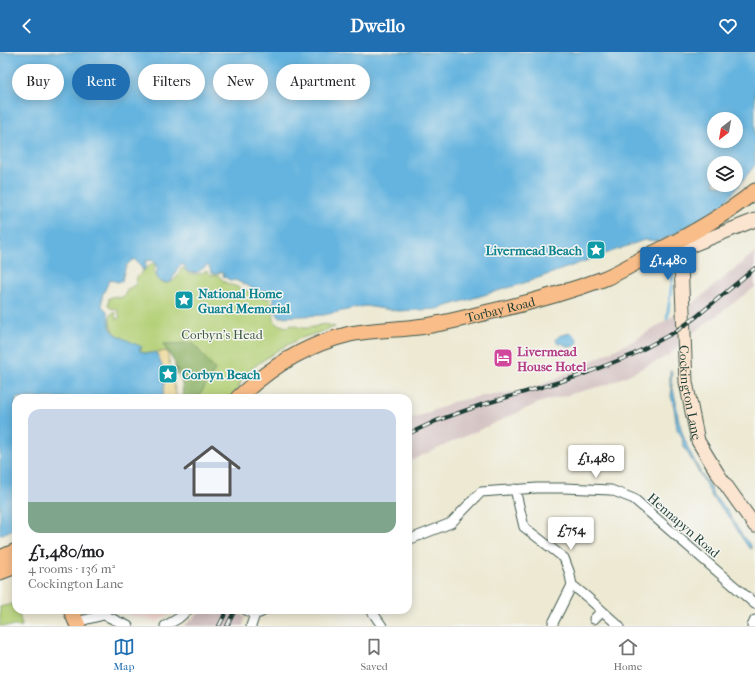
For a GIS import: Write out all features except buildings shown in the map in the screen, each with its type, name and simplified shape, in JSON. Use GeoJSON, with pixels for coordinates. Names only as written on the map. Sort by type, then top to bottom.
{"type":"FeatureCollection","features":[{"type":"Feature","properties":{"kind":"main road","name":"Torbay Road"},"geometry":{"type":"LineString","coordinates":[[242,394],[258,380],[287,360],[328,341],[362,332],[427,326],[540,300],[620,272],[654,253],[680,245],[755,191]]}},
{"type":"Feature","properties":{"kind":"main road"},"geometry":{"type":"LineString","coordinates":[[0,558],[12,553]]}},
{"type":"Feature","properties":{"kind":"main road"},"geometry":{"type":"LineString","coordinates":[[0,572],[12,568]]}},
{"type":"Feature","properties":{"kind":"main road"},"geometry":{"type":"LineString","coordinates":[[0,576],[12,578]]}},
{"type":"Feature","properties":{"kind":"street"},"geometry":{"type":"LineString","coordinates":[[680,245],[755,220]]}},
{"type":"Feature","properties":{"kind":"street","name":"Cockington Lane"},"geometry":{"type":"LineString","coordinates":[[680,245],[686,382],[698,440],[718,474],[755,526]]}},
{"type":"Feature","properties":{"kind":"street","name":"Hennapyn Road"},"geometry":{"type":"LineString","coordinates":[[412,538],[451,523],[481,492],[515,489],[564,488],[611,490],[634,499],[755,604]]}},
{"type":"Feature","properties":{"kind":"street"},"geometry":{"type":"LineString","coordinates":[[515,489],[524,526],[564,558],[569,571],[572,585],[553,623],[553,626]]}},
{"type":"Feature","properties":{"kind":"street"},"geometry":{"type":"LineString","coordinates":[[572,585],[618,626]]}},
{"type":"Feature","properties":{"kind":"street"},"geometry":{"type":"LineString","coordinates":[[594,619],[602,611]]}},
{"type":"Feature","properties":{"kind":"street"},"geometry":{"type":"LineString","coordinates":[[165,626],[184,614]]}},
{"type":"Feature","properties":{"kind":"street"},"geometry":{"type":"LineString","coordinates":[[250,614],[251,626]]}},
{"type":"Feature","properties":{"kind":"street"},"geometry":{"type":"LineString","coordinates":[[374,614],[382,626]]}},
{"type":"Feature","properties":{"kind":"street"},"geometry":{"type":"LineString","coordinates":[[73,616],[104,615],[128,626]]}},
{"type":"Feature","properties":{"kind":"street"},"geometry":{"type":"LineString","coordinates":[[752,626],[755,620]]}},
{"type":"Feature","properties":{"kind":"shaded area"},"geometry":{"type":"Polygon","coordinates":[[[755,252],[755,287],[692,334],[691,305],[755,252]]]}},
{"type":"Feature","properties":{"kind":"shaded area"},"geometry":{"type":"Polygon","coordinates":[[[676,314],[679,345],[668,356],[609,384],[541,402],[412,460],[412,419],[452,402],[537,387],[635,340],[676,314]]]}},
{"type":"Feature","properties":{"kind":"shaded area"},"geometry":{"type":"Polygon","coordinates":[[[130,614],[168,614],[157,622],[130,614]]]}},
{"type":"Feature","properties":{"kind":"shaded area"},"geometry":{"type":"Polygon","coordinates":[[[198,614],[241,614],[245,617],[243,626],[184,626],[198,614]]]}},
{"type":"Feature","properties":{"kind":"green space","name":"Corbyn's Head"},"geometry":{"type":"Polygon","coordinates":[[[152,263],[155,264],[154,271],[159,281],[167,283],[173,281],[183,268],[191,274],[207,271],[211,275],[218,275],[226,283],[238,287],[241,290],[246,290],[260,297],[271,299],[270,304],[273,304],[274,320],[282,326],[288,327],[292,325],[305,328],[326,324],[335,327],[299,339],[278,350],[244,375],[236,394],[196,394],[176,361],[177,375],[175,373],[175,362],[167,351],[153,353],[142,352],[139,350],[142,348],[119,336],[111,327],[111,314],[115,312],[116,320],[120,317],[117,309],[110,308],[108,305],[109,298],[115,296],[119,298],[124,296],[127,290],[136,284],[137,277],[152,263]]]}},
{"type":"Feature","properties":{"kind":"green space"},"geometry":{"type":"Polygon","coordinates":[[[193,343],[215,370],[200,394],[183,394],[182,383],[175,363],[163,344],[193,343]]]}},
{"type":"Feature","properties":{"kind":"green space"},"geometry":{"type":"Polygon","coordinates":[[[12,604],[12,614],[19,614],[22,626],[0,626],[0,607],[12,604]]]}},
{"type":"Feature","properties":{"kind":"sand"},"geometry":{"type":"Polygon","coordinates":[[[167,351],[176,394],[113,394],[153,353],[167,351]]]}},
{"type":"Feature","properties":{"kind":"water"},"geometry":{"type":"Polygon","coordinates":[[[0,52],[755,52],[755,165],[743,180],[743,156],[707,156],[707,192],[733,192],[723,205],[671,236],[659,241],[644,240],[524,283],[437,309],[398,311],[365,306],[324,315],[279,317],[274,309],[274,293],[256,290],[235,280],[232,281],[223,276],[224,274],[221,272],[216,274],[212,273],[208,265],[195,273],[192,273],[185,270],[185,265],[181,265],[178,267],[171,282],[165,283],[159,281],[156,274],[157,266],[153,260],[145,261],[146,266],[143,271],[134,259],[124,271],[122,281],[117,282],[110,279],[102,296],[102,306],[107,312],[113,332],[120,337],[142,347],[139,350],[145,353],[156,352],[162,364],[164,375],[163,394],[12,394],[12,530],[0,535],[0,52]]]}},
{"type":"Feature","properties":{"kind":"water"},"geometry":{"type":"Polygon","coordinates":[[[570,333],[577,339],[578,342],[575,346],[569,347],[561,343],[558,344],[556,340],[559,336],[570,333]]]}},
{"type":"Feature","properties":{"kind":"water"},"geometry":{"type":"Polygon","coordinates":[[[670,371],[672,371],[671,380],[678,417],[688,448],[713,495],[726,509],[742,535],[751,546],[751,549],[742,538],[730,518],[712,497],[683,445],[682,437],[677,429],[671,396],[672,388],[670,384],[670,371]]]}},
{"type":"Feature","properties":{"kind":"waterway"},"geometry":{"type":"LineString","coordinates":[[667,319],[674,267]]}},
{"type":"Feature","properties":{"kind":"railway"},"geometry":{"type":"LineString","coordinates":[[412,432],[436,421],[481,405],[579,376],[632,355],[675,332],[696,317],[755,268]]}},
{"type":"Feature","properties":{"kind":"railway"},"geometry":{"type":"LineString","coordinates":[[219,626],[225,614]]}},
{"type":"Feature","properties":{"kind":"railway"},"geometry":{"type":"LineString","coordinates":[[227,626],[233,614]]}},
{"type":"Feature","properties":{"kind":"place","name":"Livermead Beach"},"geometry":{"type":"Point","coordinates":[596,250]}},
{"type":"Feature","properties":{"kind":"place","name":"National Home Guard Memorial"},"geometry":{"type":"Point","coordinates":[184,300]}},
{"type":"Feature","properties":{"kind":"place","name":"Livermead House Hotel"},"geometry":{"type":"Point","coordinates":[503,358]}},
{"type":"Feature","properties":{"kind":"place","name":"Corbyn Beach"},"geometry":{"type":"Point","coordinates":[168,374]}}]}
